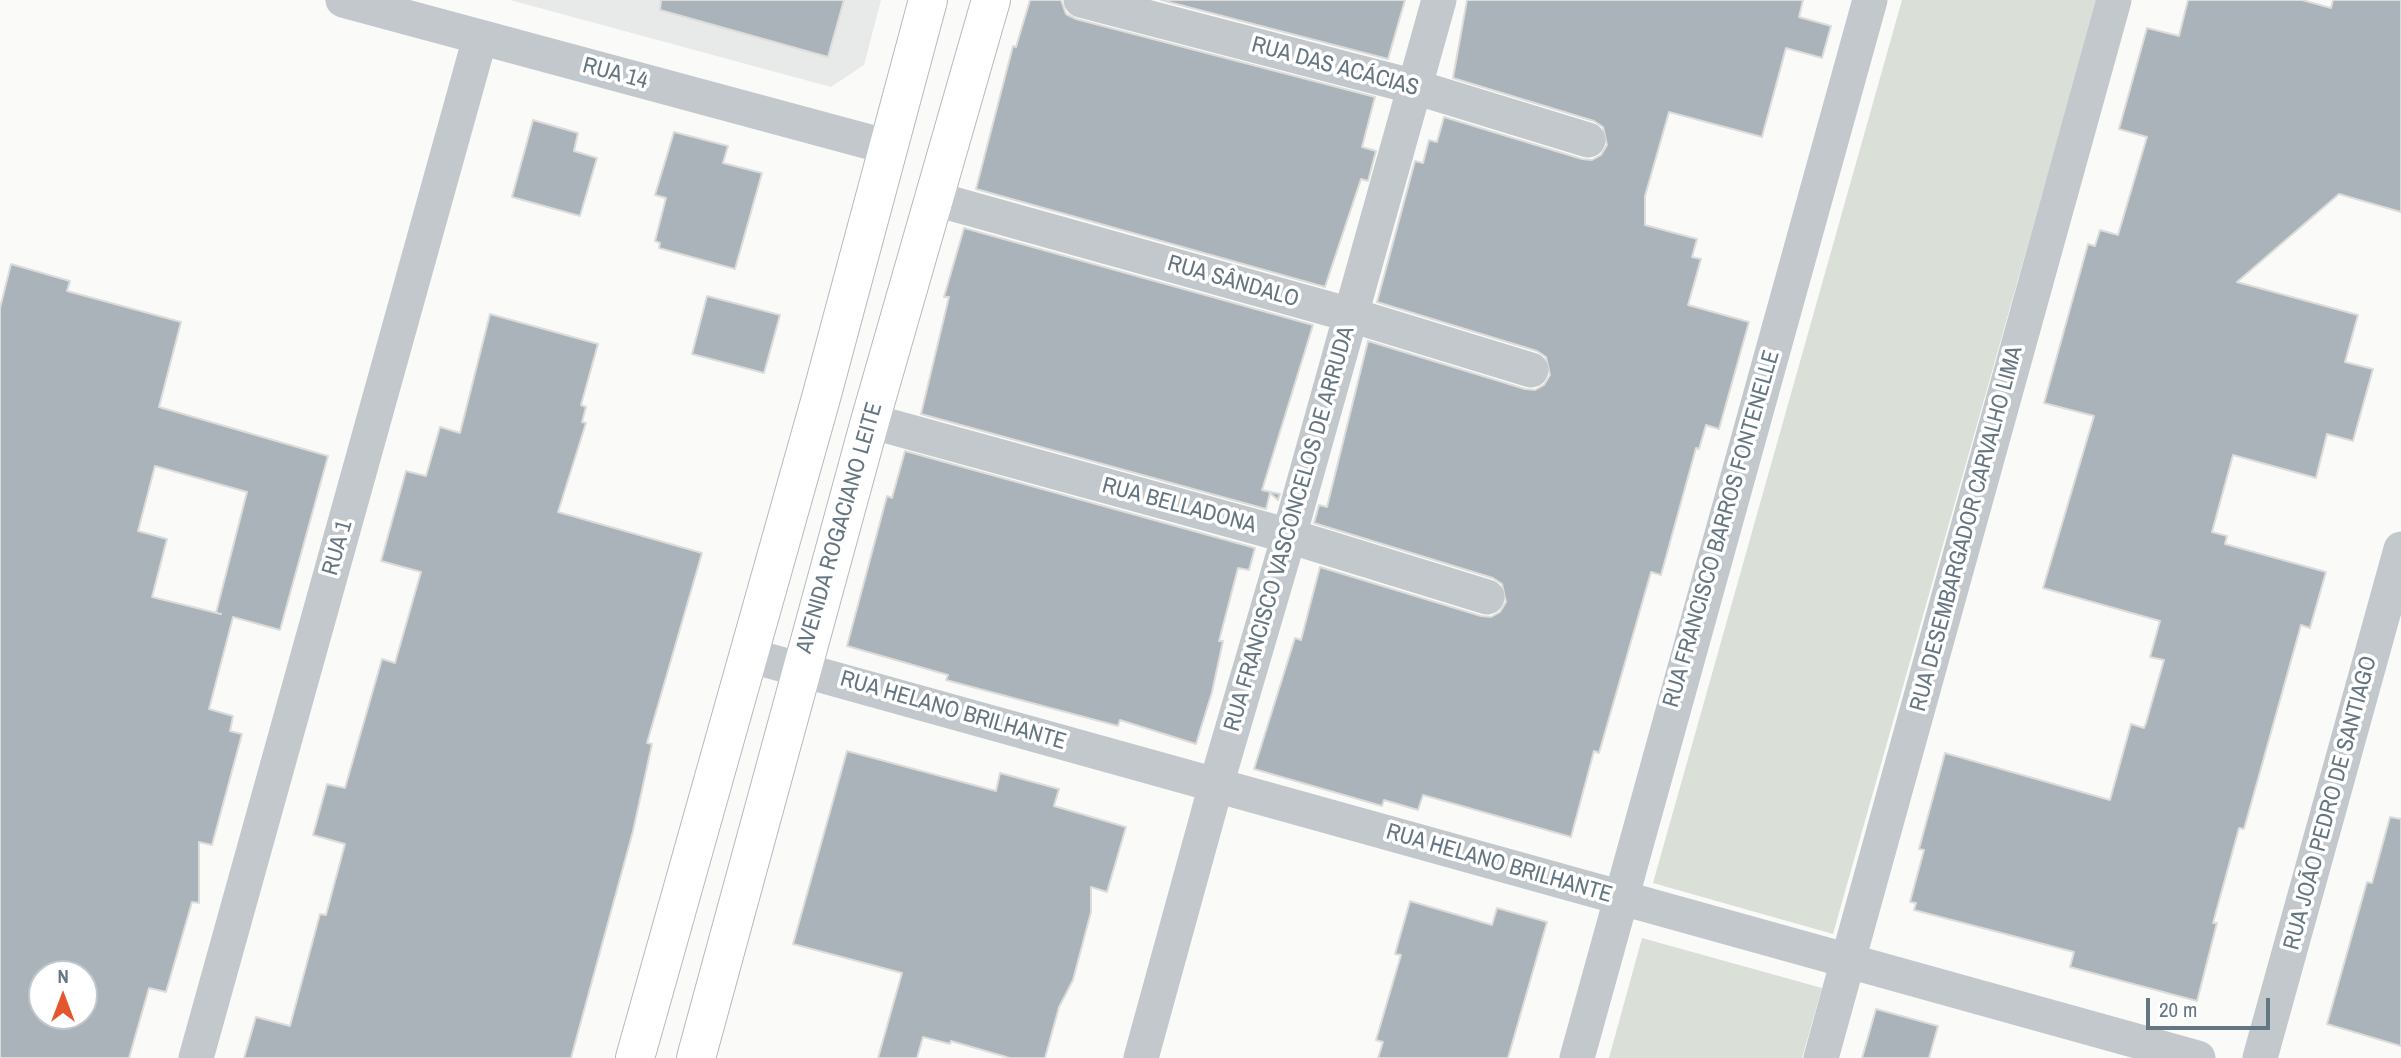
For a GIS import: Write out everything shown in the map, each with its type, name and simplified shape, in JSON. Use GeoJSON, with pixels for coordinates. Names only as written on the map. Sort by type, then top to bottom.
{"type":"FeatureCollection","features":[{"type":"Feature","properties":{"kind":"main road"},"geometry":{"type":"LineString","coordinates":[[635,1058],[928,0]]}},
{"type":"Feature","properties":{"kind":"main road","name":"AVENIDA ROGACIANO LEITE"},"geometry":{"type":"LineString","coordinates":[[696,1058],[801,668],[990,0]]}},
{"type":"Feature","properties":{"kind":"street","name":"RUA 14"},"geometry":{"type":"LineString","coordinates":[[343,0],[888,147]]}},
{"type":"Feature","properties":{"kind":"street","name":"RUA DAS ACÁCIAS"},"geometry":{"type":"LineString","coordinates":[[1081,0],[1415,87],[1588,140]]}},
{"type":"Feature","properties":{"kind":"street","name":"RUA FRANCISCO VASCONCELOS DE ARRUDA"},"geometry":{"type":"LineString","coordinates":[[1141,1058],[1439,0]]}},
{"type":"Feature","properties":{"kind":"street","name":"RUA FRANCISCO BARROS FONTENELLE"},"geometry":{"type":"LineString","coordinates":[[1577,1058],[1870,0]]}},
{"type":"Feature","properties":{"kind":"street","name":"RUA DESEMBARGADOR CARVALHO LIMA"},"geometry":{"type":"LineString","coordinates":[[1821,1058],[2114,0]]}},
{"type":"Feature","properties":{"kind":"street","name":"RUA 1"},"geometry":{"type":"LineString","coordinates":[[196,1058],[480,38]]}},
{"type":"Feature","properties":{"kind":"street","name":"RUA SÂNDALO"},"geometry":{"type":"LineString","coordinates":[[932,198],[1351,315],[1531,370]]}},
{"type":"Feature","properties":{"kind":"street","name":"RUA BELLADONA"},"geometry":{"type":"LineString","coordinates":[[870,421],[1289,536],[1487,597]]}},
{"type":"Feature","properties":{"kind":"street","name":"RUA JOÃO PEDRO DE SANTIAGO"},"geometry":{"type":"LineString","coordinates":[[2260,1058],[2401,549]]}},
{"type":"Feature","properties":{"kind":"street","name":"RUA HELANO BRILHANTE"},"geometry":{"type":"LineString","coordinates":[[748,655],[2198,1058]]}},
{"type":"Feature","properties":{"kind":"shaded area"},"geometry":{"type":"Polygon","coordinates":[[[510,0],[881,0],[864,65],[831,87],[510,0]]]}},
{"type":"Feature","properties":{"kind":"shaded area"},"geometry":{"type":"Polygon","coordinates":[[[1902,0],[2097,0],[1833,934],[1653,883],[1902,0]]]}},
{"type":"Feature","properties":{"kind":"shaded area"},"geometry":{"type":"Polygon","coordinates":[[[1642,938],[1822,988],[1802,1058],[1609,1058],[1642,938]]]}},
{"type":"Feature","properties":{"kind":"building"},"geometry":{"type":"Polygon","coordinates":[[[661,0],[844,0],[828,57],[660,10],[661,0]]]}},
{"type":"Feature","properties":{"kind":"building"},"geometry":{"type":"Polygon","coordinates":[[[1030,0],[1061,0],[1066,14],[1076,19],[1375,97],[1362,147],[1376,151],[1368,181],[1361,179],[1325,287],[976,189],[1013,46],[1016,47],[1030,0]]]}},
{"type":"Feature","properties":{"kind":"building"},"geometry":{"type":"Polygon","coordinates":[[[1161,0],[1405,0],[1388,59],[1161,0]]]}},
{"type":"Feature","properties":{"kind":"building"},"geometry":{"type":"Polygon","coordinates":[[[1467,0],[1803,0],[1799,17],[1831,26],[1822,58],[1786,48],[1762,137],[1669,112],[1645,196],[1645,225],[1697,239],[1692,257],[1701,259],[1688,305],[1749,322],[1719,429],[1706,425],[1699,449],[1696,448],[1661,575],[1651,572],[1599,753],[1594,751],[1571,837],[1423,795],[1418,810],[1384,800],[1382,806],[1254,769],[1295,638],[1301,640],[1320,567],[1481,616],[1491,617],[1500,612],[1506,602],[1502,584],[1493,578],[1314,523],[1319,505],[1327,507],[1368,341],[1525,389],[1535,390],[1544,385],[1550,375],[1546,357],[1537,351],[1377,302],[1415,161],[1423,163],[1429,140],[1437,142],[1444,117],[1582,159],[1592,160],[1601,155],[1607,145],[1603,127],[1594,121],[1453,78],[1467,0]]]}},
{"type":"Feature","properties":{"kind":"building"},"geometry":{"type":"Polygon","coordinates":[[[2188,0],[2302,0],[2331,8],[2333,0],[2401,0],[2401,212],[2339,194],[2237,282],[2358,315],[2345,362],[2373,369],[2353,441],[2327,434],[2316,478],[2233,455],[2212,532],[2227,536],[2225,544],[2326,572],[2310,628],[2301,625],[2244,829],[2239,828],[2213,923],[2217,923],[2197,1001],[2070,967],[2074,952],[1914,910],[1916,903],[1910,902],[1924,850],[1919,849],[1945,753],[2110,800],[2131,724],[2144,728],[2146,723],[2164,660],[2150,657],[2160,621],[2043,588],[2094,416],[2044,403],[2088,244],[2095,246],[2100,230],[2118,235],[2147,137],[2119,129],[2147,28],[2179,36],[2188,0]]]}},
{"type":"Feature","properties":{"kind":"building"},"geometry":{"type":"Polygon","coordinates":[[[533,120],[578,133],[574,151],[597,158],[580,216],[512,197],[533,120]]]}},
{"type":"Feature","properties":{"kind":"building"},"geometry":{"type":"Polygon","coordinates":[[[674,132],[728,146],[723,163],[762,173],[735,269],[659,248],[660,243],[655,241],[666,198],[655,195],[674,132]]]}},
{"type":"Feature","properties":{"kind":"building"},"geometry":{"type":"Polygon","coordinates":[[[964,228],[1313,325],[1262,490],[1280,494],[1278,500],[1270,493],[1266,509],[921,414],[949,297],[944,297],[964,228]]]}},
{"type":"Feature","properties":{"kind":"building"},"geometry":{"type":"Polygon","coordinates":[[[11,264],[70,281],[67,291],[181,322],[159,407],[328,456],[280,630],[233,617],[209,709],[233,716],[230,731],[242,734],[212,845],[199,842],[199,903],[192,902],[166,992],[149,988],[129,1058],[0,1058],[0,308],[11,264]],[[155,466],[138,531],[167,539],[152,597],[216,613],[247,492],[155,466]]]}},
{"type":"Feature","properties":{"kind":"building"},"geometry":{"type":"Polygon","coordinates":[[[707,296],[780,315],[764,373],[692,354],[707,296]]]}},
{"type":"Feature","properties":{"kind":"building"},"geometry":{"type":"Polygon","coordinates":[[[490,314],[598,344],[581,405],[586,407],[582,422],[586,423],[558,512],[702,553],[647,743],[652,744],[633,831],[571,1058],[244,1058],[256,1017],[290,1026],[320,914],[326,915],[345,844],[313,835],[327,784],[345,788],[382,659],[395,663],[421,572],[381,561],[406,471],[426,476],[440,427],[460,433],[490,314]]]}},
{"type":"Feature","properties":{"kind":"building"},"geometry":{"type":"Polygon","coordinates":[[[905,451],[1255,548],[1249,570],[1238,568],[1219,641],[1223,641],[1212,692],[1196,744],[1120,720],[1118,726],[946,680],[948,675],[847,646],[887,496],[892,498],[905,451]]]}},
{"type":"Feature","properties":{"kind":"building"},"geometry":{"type":"Polygon","coordinates":[[[847,751],[996,791],[1000,773],[1059,789],[1054,806],[1126,827],[1107,892],[1091,887],[1091,912],[1073,980],[1059,1007],[1045,1058],[1010,1058],[951,1041],[950,1044],[923,1037],[917,1058],[878,1058],[902,973],[793,944],[847,751]]]}},
{"type":"Feature","properties":{"kind":"building"},"geometry":{"type":"Polygon","coordinates":[[[2390,817],[2401,819],[2401,1046],[2327,1024],[2367,882],[2372,883],[2390,817]]]}},
{"type":"Feature","properties":{"kind":"building"},"geometry":{"type":"Polygon","coordinates":[[[1410,901],[1492,925],[1497,908],[1547,922],[1508,1058],[1378,1058],[1383,1042],[1376,1040],[1401,955],[1395,954],[1410,901]]]}},
{"type":"Feature","properties":{"kind":"building"},"geometry":{"type":"Polygon","coordinates":[[[1876,1009],[1938,1026],[1929,1058],[1862,1058],[1876,1009]]]}}]}
